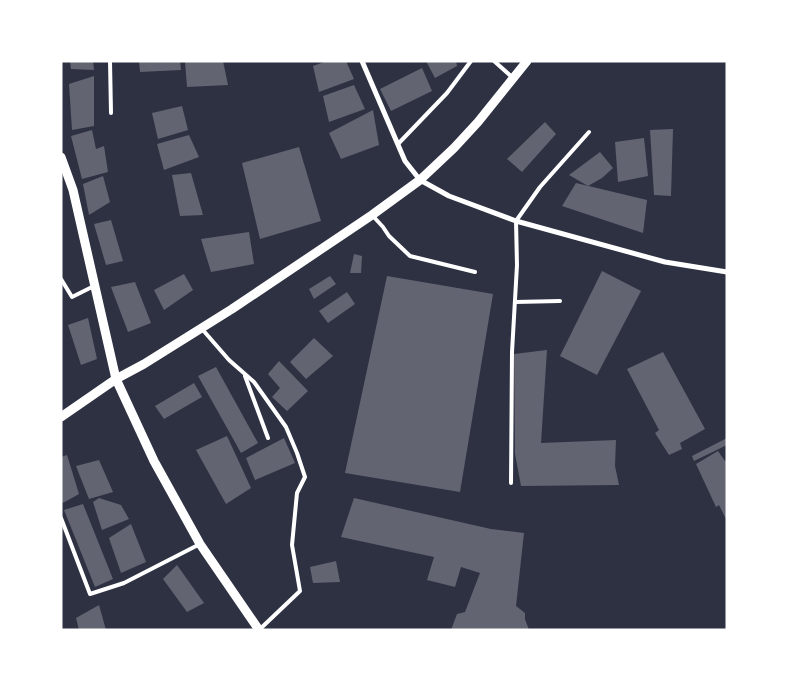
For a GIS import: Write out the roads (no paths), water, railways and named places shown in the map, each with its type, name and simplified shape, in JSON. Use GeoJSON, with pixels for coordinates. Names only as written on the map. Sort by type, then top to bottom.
{"type":"FeatureCollection","features":[{"type":"Feature","properties":{"kind":"street"},"geometry":{"type":"LineString","coordinates":[[362,61],[406,162],[420,180],[450,196],[516,221],[665,262],[727,272]]}},
{"type":"Feature","properties":{"kind":"street"},"geometry":{"type":"LineString","coordinates":[[61,416],[116,379],[202,329],[372,215],[420,180],[454,148],[514,79],[527,61]]}},
{"type":"Feature","properties":{"kind":"street"},"geometry":{"type":"LineString","coordinates":[[61,157],[73,190],[116,379],[154,461],[200,544],[259,630]]}},
{"type":"Feature","properties":{"kind":"lane"},"geometry":{"type":"LineString","coordinates":[[110,61],[111,113]]}},
{"type":"Feature","properties":{"kind":"lane"},"geometry":{"type":"LineString","coordinates":[[398,144],[447,92],[471,61]]}},
{"type":"Feature","properties":{"kind":"lane"},"geometry":{"type":"LineString","coordinates":[[494,61],[514,79]]}},
{"type":"Feature","properties":{"kind":"lane"},"geometry":{"type":"LineString","coordinates":[[511,483],[512,352],[517,265],[516,221],[540,187],[589,132]]}},
{"type":"Feature","properties":{"kind":"lane"},"geometry":{"type":"LineString","coordinates":[[372,215],[389,236],[410,256],[475,272]]}},
{"type":"Feature","properties":{"kind":"lane"},"geometry":{"type":"LineString","coordinates":[[61,280],[72,297],[94,286]]}},
{"type":"Feature","properties":{"kind":"lane"},"geometry":{"type":"LineString","coordinates":[[515,302],[560,301]]}},
{"type":"Feature","properties":{"kind":"lane"},"geometry":{"type":"LineString","coordinates":[[202,329],[229,360],[254,382],[286,427],[298,453],[305,477],[296,493],[292,545],[300,591],[259,630]]}},
{"type":"Feature","properties":{"kind":"lane"},"geometry":{"type":"LineString","coordinates":[[244,374],[268,438]]}},
{"type":"Feature","properties":{"kind":"lane"},"geometry":{"type":"LineString","coordinates":[[61,518],[90,594],[124,583],[200,544]]}}]}
